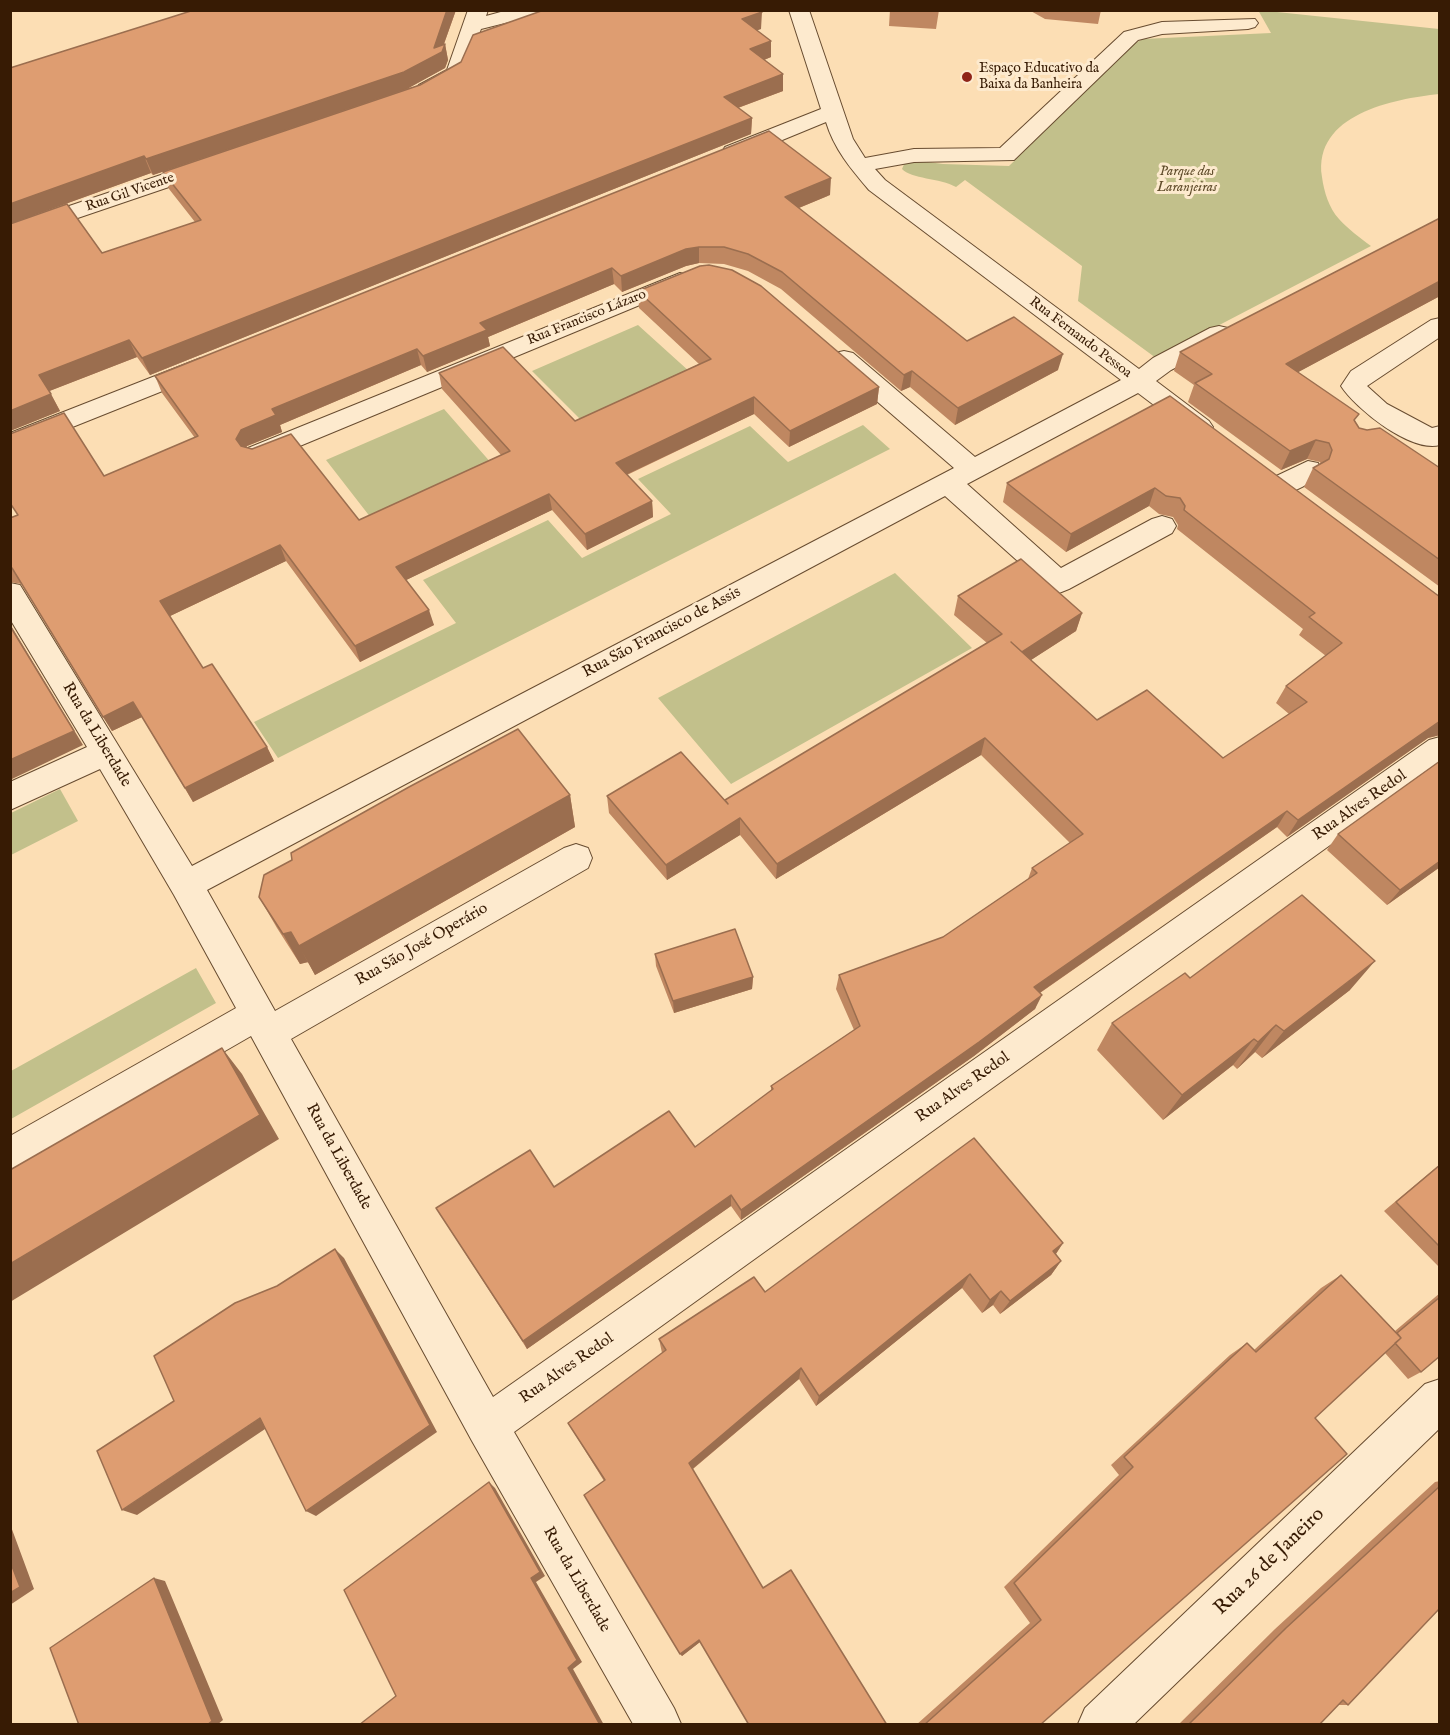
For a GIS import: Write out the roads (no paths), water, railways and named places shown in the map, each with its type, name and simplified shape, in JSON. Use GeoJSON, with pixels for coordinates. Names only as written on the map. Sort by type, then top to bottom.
{"type":"FeatureCollection","features":[{"type":"Feature","properties":{"kind":"street"},"geometry":{"type":"LineString","coordinates":[[403,99],[456,73],[476,18],[534,10]]}},
{"type":"Feature","properties":{"kind":"street","name":"Rua Fernando Pessoa"},"geometry":{"type":"LineString","coordinates":[[798,10],[842,139],[860,166],[877,185],[1223,444]]}},
{"type":"Feature","properties":{"kind":"street"},"geometry":{"type":"LineString","coordinates":[[860,166],[880,159],[904,157],[1006,155],[1131,36],[1162,28],[1248,23]]}},
{"type":"Feature","properties":{"kind":"street"},"geometry":{"type":"LineString","coordinates":[[710,161],[832,112]]}},
{"type":"Feature","properties":{"kind":"street","name":"Rua Gil Vicente"},"geometry":{"type":"LineString","coordinates":[[10,234],[224,161]]}},
{"type":"Feature","properties":{"kind":"street","name":"Rua Francisco Lázaro"},"geometry":{"type":"LineString","coordinates":[[257,454],[702,272]]}},
{"type":"Feature","properties":{"kind":"street","name":"Rua São Francisco de Assis"},"geometry":{"type":"LineString","coordinates":[[186,885],[1138,382],[1162,364],[1236,326]]}},
{"type":"Feature","properties":{"kind":"street"},"geometry":{"type":"LineString","coordinates":[[1440,326],[1360,377],[1354,386],[1360,399],[1416,432],[1433,438],[1440,435]]}},
{"type":"Feature","properties":{"kind":"street"},"geometry":{"type":"LineString","coordinates":[[827,344],[960,476],[1059,582],[1162,526]]}},
{"type":"Feature","properties":{"kind":"street"},"geometry":{"type":"LineString","coordinates":[[10,443],[222,358]]}},
{"type":"Feature","properties":{"kind":"street"},"geometry":{"type":"LineString","coordinates":[[1368,435],[1393,418]]}},
{"type":"Feature","properties":{"kind":"street"},"geometry":{"type":"LineString","coordinates":[[1280,486],[1308,470]]}},
{"type":"Feature","properties":{"kind":"street","name":"Rua da Liberdade"},"geometry":{"type":"LineString","coordinates":[[15,611],[106,752],[186,885],[658,1725]]}},
{"type":"Feature","properties":{"kind":"street","name":"Rua Alves Redol"},"geometry":{"type":"LineString","coordinates":[[488,1426],[1440,749]]}},
{"type":"Feature","properties":{"kind":"street"},"geometry":{"type":"LineString","coordinates":[[10,797],[106,752]]}},
{"type":"Feature","properties":{"kind":"street","name":"Rua São José Operário"},"geometry":{"type":"LineString","coordinates":[[10,1157],[576,858]]}},
{"type":"Feature","properties":{"kind":"street","name":"Rua 26 de Janeiro"},"geometry":{"type":"LineString","coordinates":[[1101,1725],[1440,1399]]}},
{"type":"Feature","properties":{"kind":"place","name":"Espaço Educativo da Baixa da Banheira"},"geometry":{"type":"Point","coordinates":[967,77]}},
{"type":"Feature","properties":{"kind":"park label","name":"Parque das Laranjeiras"},"geometry":{"type":"Point","coordinates":[1187,180]}}]}
